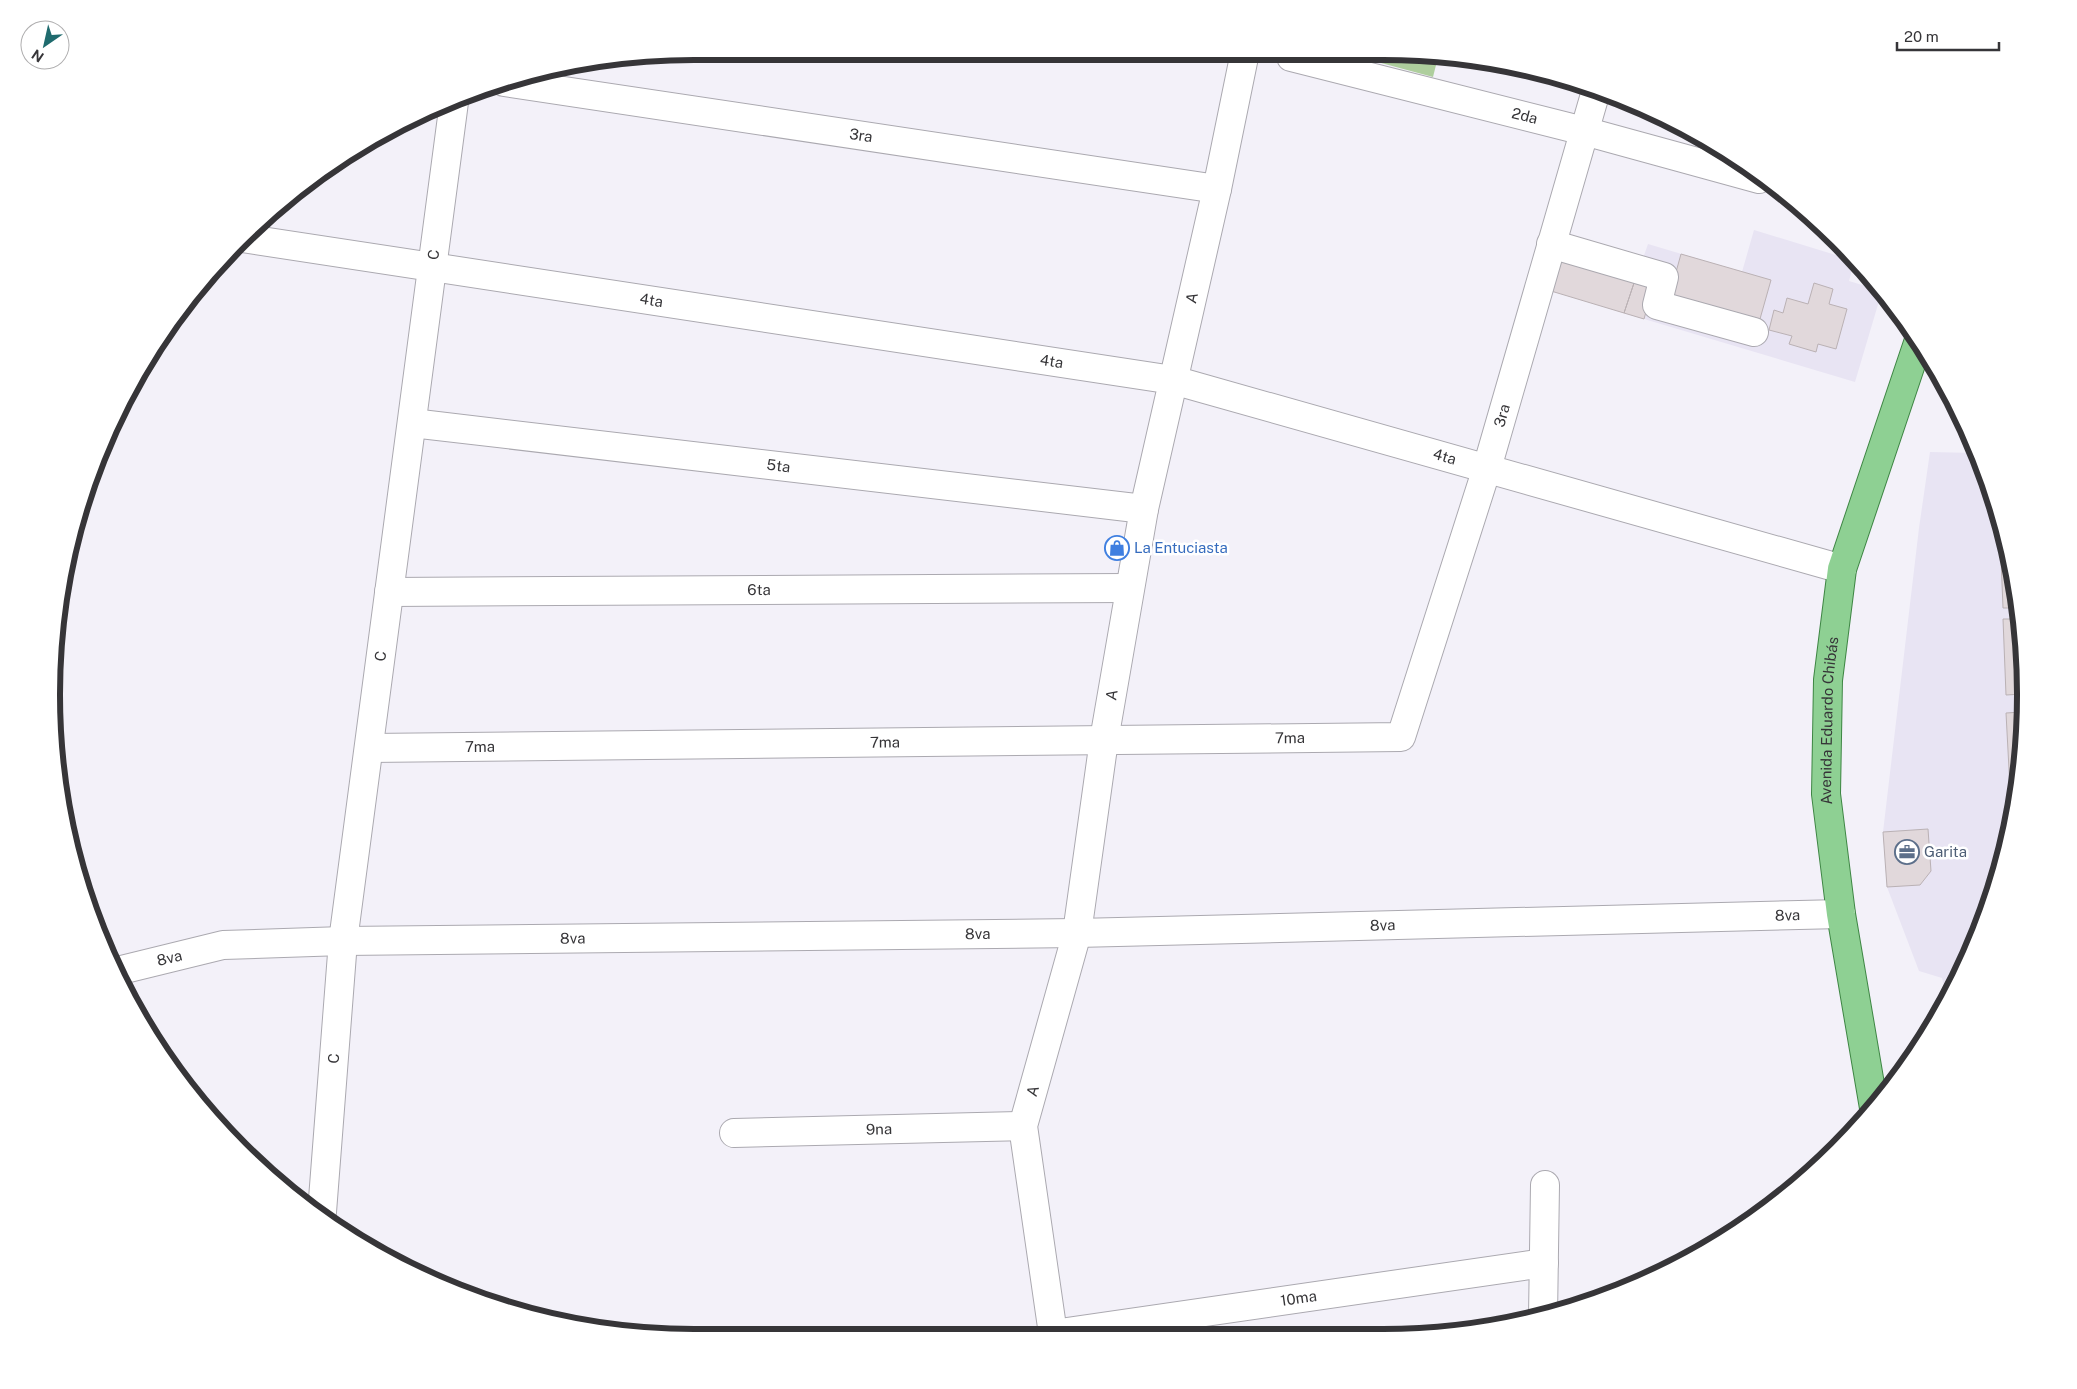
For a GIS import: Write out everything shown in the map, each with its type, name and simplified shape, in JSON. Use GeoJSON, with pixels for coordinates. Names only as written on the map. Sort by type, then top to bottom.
{"type":"FeatureCollection","features":[{"type":"Feature","properties":{"kind":"main road","name":"Avenida Eduardo Chibás"},"geometry":{"type":"LineString","coordinates":[[1872,1098],[1841,914],[1826,785],[1828,680],[1842,569],[1915,351]]}},
{"type":"Feature","properties":{"kind":"street","name":"A"},"geometry":{"type":"LineString","coordinates":[[1052,1329],[1023,1126],[1077,933],[1104,740],[1144,509],[1217,189],[1243,60]]}},
{"type":"Feature","properties":{"kind":"street","name":"2da"},"geometry":{"type":"LineString","coordinates":[[1303,60],[1584,131],[1748,176]]}},
{"type":"Feature","properties":{"kind":"street","name":"3ra"},"geometry":{"type":"LineString","coordinates":[[521,85],[1217,189]]}},
{"type":"Feature","properties":{"kind":"street","name":"3ra"},"geometry":{"type":"LineString","coordinates":[[1401,737],[1487,468],[1594,97]]}},
{"type":"Feature","properties":{"kind":"street","name":"C"},"geometry":{"type":"LineString","coordinates":[[322,1208],[343,941],[453,108]]}},
{"type":"Feature","properties":{"kind":"street","name":"4ta"},"geometry":{"type":"LineString","coordinates":[[253,240],[1173,380],[1842,569]]}},
{"type":"Feature","properties":{"kind":"street"},"geometry":{"type":"LineString","coordinates":[[1552,244],[1664,277],[1657,305],[1754,332]]}},
{"type":"Feature","properties":{"kind":"street","name":"5ta"},"geometry":{"type":"LineString","coordinates":[[412,422],[1144,509]]}},
{"type":"Feature","properties":{"kind":"street","name":"6ta"},"geometry":{"type":"LineString","coordinates":[[389,592],[1129,588]]}},
{"type":"Feature","properties":{"kind":"street","name":"7ma"},"geometry":{"type":"LineString","coordinates":[[369,748],[1401,737]]}},
{"type":"Feature","properties":{"kind":"street","name":"8va"},"geometry":{"type":"LineString","coordinates":[[123,970],[223,945],[343,941],[1077,933],[1841,914]]}},
{"type":"Feature","properties":{"kind":"street","name":"9na"},"geometry":{"type":"LineString","coordinates":[[734,1133],[1023,1126]]}},
{"type":"Feature","properties":{"kind":"street"},"geometry":{"type":"LineString","coordinates":[[1544,1308],[1545,1186]]}},
{"type":"Feature","properties":{"kind":"street","name":"10ma"},"geometry":{"type":"LineString","coordinates":[[1088,1329],[1544,1263]]}},
{"type":"Feature","properties":{"kind":"shaded area"},"geometry":{"type":"Polygon","coordinates":[[[1754,230],[1841,257],[1852,268],[1849,281],[1869,287],[1879,300],[1855,382],[1624,313],[1648,244],[1742,272],[1754,230]]]}},
{"type":"Feature","properties":{"kind":"shaded area"},"geometry":{"type":"Polygon","coordinates":[[[1930,452],[1969,453],[1995,530],[2012,612],[2016,653],[2016,736],[2005,818],[1995,859],[1969,937],[1945,989],[1942,978],[1919,971],[1887,887],[1883,832],[1919,528],[1930,452]]]}},
{"type":"Feature","properties":{"kind":"green space"},"geometry":{"type":"Polygon","coordinates":[[[1370,60],[1437,62],[1433,77],[1370,60]]]}},
{"type":"Feature","properties":{"kind":"building"},"geometry":{"type":"Polygon","coordinates":[[[1681,254],[1771,280],[1758,326],[1668,301],[1681,254]]]}},
{"type":"Feature","properties":{"kind":"building"},"geometry":{"type":"Polygon","coordinates":[[[1562,255],[1636,277],[1624,313],[1551,291],[1562,255]]]}},
{"type":"Feature","properties":{"kind":"building"},"geometry":{"type":"Polygon","coordinates":[[[1636,277],[1654,283],[1644,319],[1624,313],[1636,277]]]}},
{"type":"Feature","properties":{"kind":"building"},"geometry":{"type":"Polygon","coordinates":[[[1814,283],[1833,289],[1829,304],[1847,309],[1836,349],[1818,344],[1816,352],[1789,344],[1792,336],[1769,330],[1774,310],[1783,313],[1787,298],[1808,304],[1814,283]]]}},
{"type":"Feature","properties":{"kind":"building"},"geometry":{"type":"Polygon","coordinates":[[[2001,554],[2011,608],[2003,608],[2001,554]]]}},
{"type":"Feature","properties":{"kind":"building"},"geometry":{"type":"Polygon","coordinates":[[[2003,619],[2013,619],[2017,694],[2006,695],[2003,619]]]}},
{"type":"Feature","properties":{"kind":"building"},"geometry":{"type":"Polygon","coordinates":[[[2017,712],[2010,788],[2010,788],[2006,713],[2017,712]]]}},
{"type":"Feature","properties":{"kind":"building","name":"Garita"},"geometry":{"type":"Polygon","coordinates":[[[1928,829],[1931,871],[1920,885],[1887,887],[1883,832],[1928,829]]]}},
{"type":"Feature","properties":{"kind":"place","name":"La Entuciasta"},"geometry":{"type":"Point","coordinates":[1117,548]}},
{"type":"Feature","properties":{"kind":"place","name":"Garita"},"geometry":{"type":"Point","coordinates":[1907,852]}}]}
